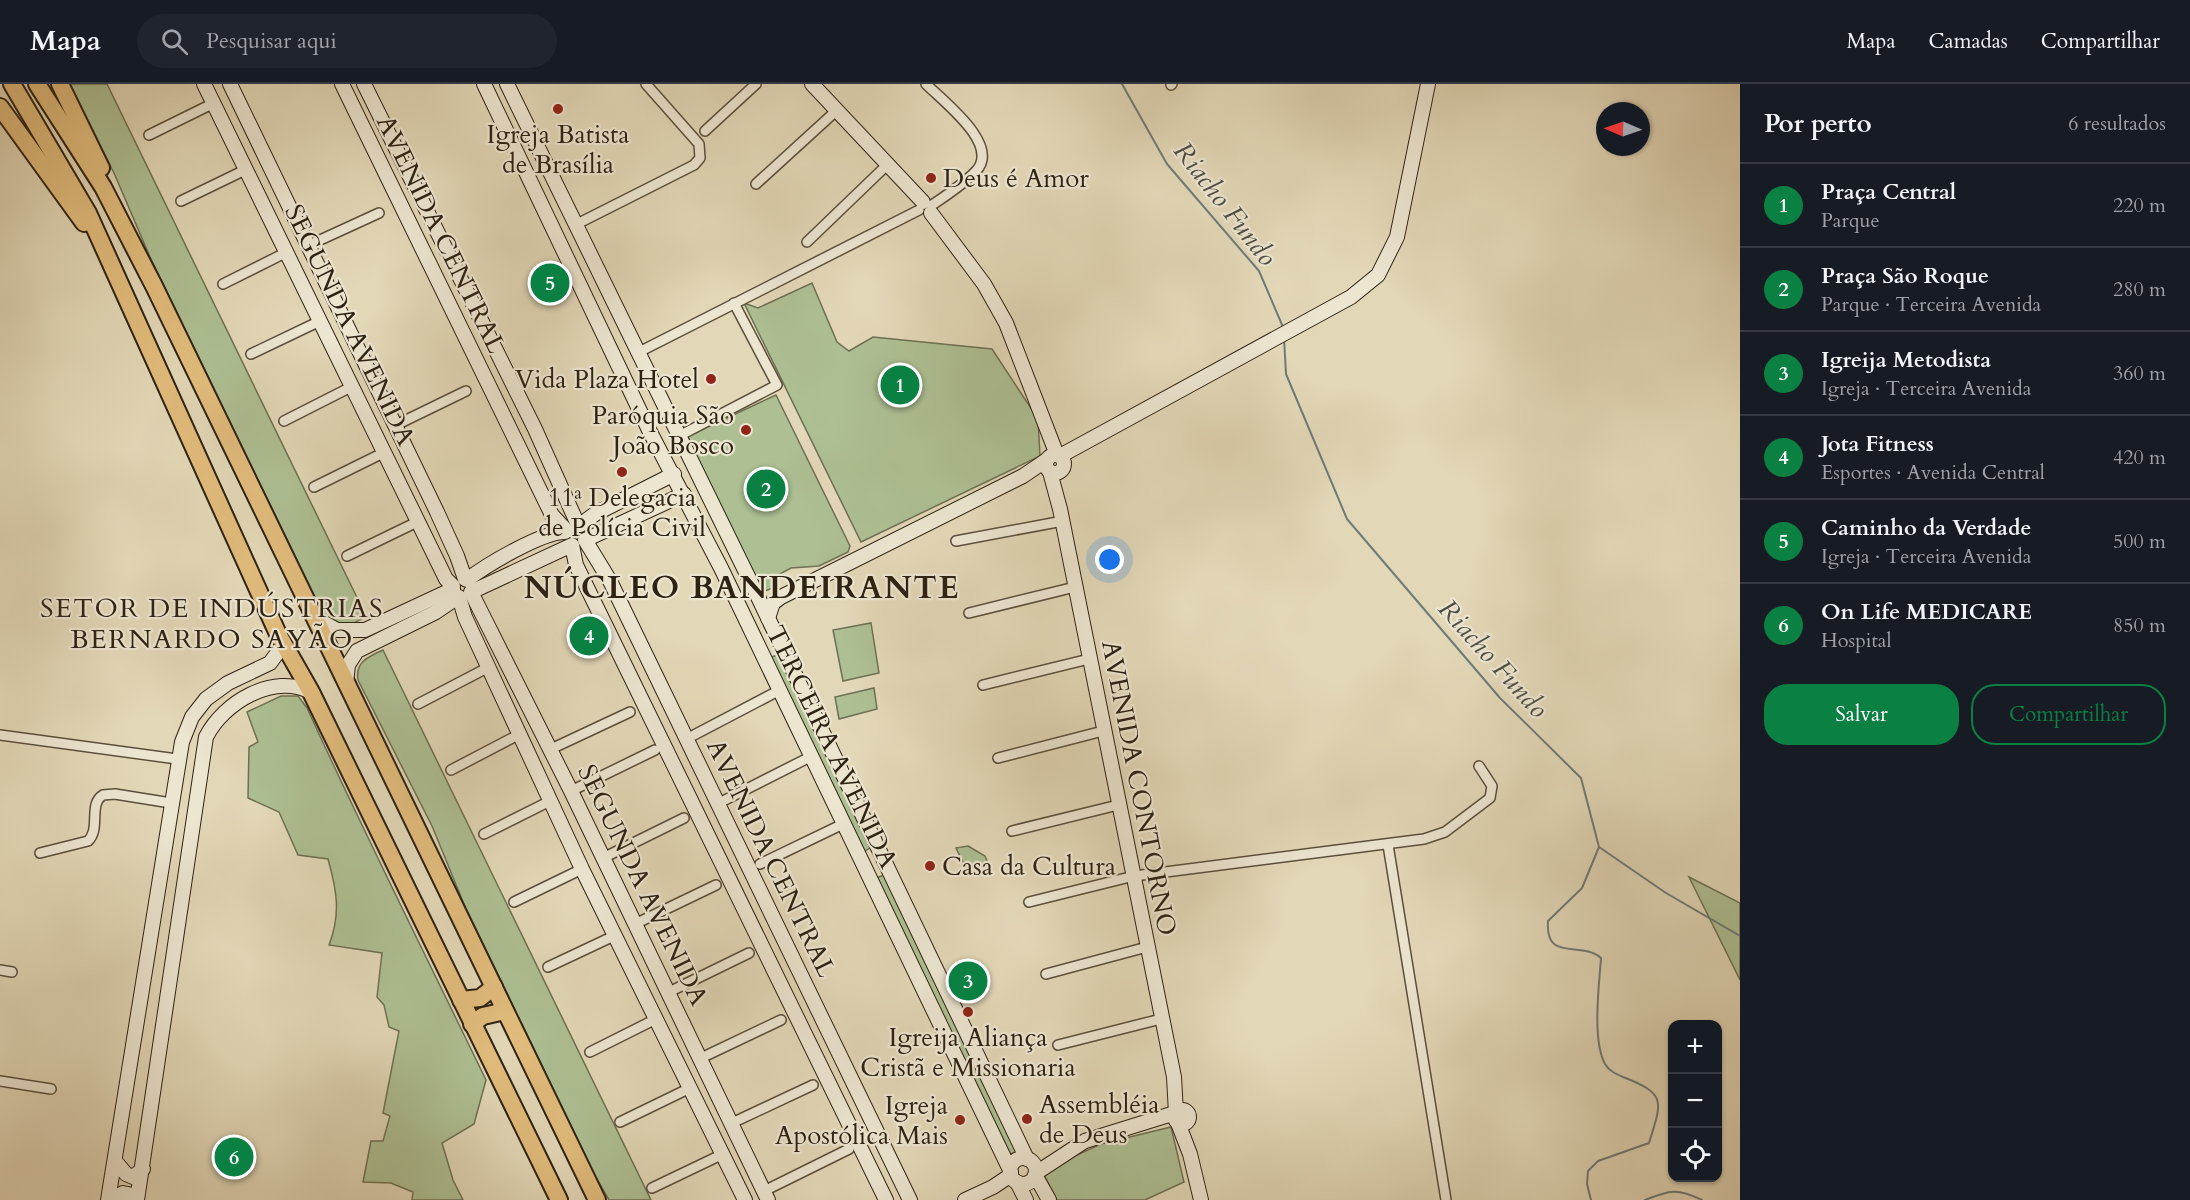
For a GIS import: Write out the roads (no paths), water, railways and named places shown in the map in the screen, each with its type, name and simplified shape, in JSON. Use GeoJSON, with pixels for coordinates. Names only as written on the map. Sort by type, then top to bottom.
{"type":"FeatureCollection","features":[{"type":"Feature","properties":{"kind":"highway"},"geometry":{"type":"LineString","coordinates":[[12,84],[72,183],[104,248],[284,644],[310,692],[559,1200]]}},
{"type":"Feature","properties":{"kind":"highway"},"geometry":{"type":"LineString","coordinates":[[37,84],[103,187],[141,262],[597,1200]]}},
{"type":"Feature","properties":{"kind":"highway"},"geometry":{"type":"LineString","coordinates":[[60,84],[104,174],[141,262]]}},
{"type":"Feature","properties":{"kind":"highway"},"geometry":{"type":"LineString","coordinates":[[0,107],[104,248]]}},
{"type":"Feature","properties":{"kind":"highway"},"geometry":{"type":"LineString","coordinates":[[461,1000],[480,998],[494,987]]}},
{"type":"Feature","properties":{"kind":"highway"},"geometry":{"type":"LineString","coordinates":[[472,1024],[483,1016],[506,1011]]}},
{"type":"Feature","properties":{"kind":"street","name":"SEGUNDA AVENIDA"},"geometry":{"type":"LineString","coordinates":[[204,84],[446,579],[461,589],[551,748],[766,1196]]}},
{"type":"Feature","properties":{"kind":"street","name":"AVENIDA CENTRAL"},"geometry":{"type":"LineString","coordinates":[[342,84],[552,515],[572,528]]}},
{"type":"Feature","properties":{"kind":"street","name":"AVENIDA CENTRAL"},"geometry":{"type":"LineString","coordinates":[[364,84],[535,429],[572,528]]}},
{"type":"Feature","properties":{"kind":"street","name":"TERCEIRA AVENIDA"},"geometry":{"type":"LineString","coordinates":[[484,84],[649,430],[684,494],[1026,1200]]}},
{"type":"Feature","properties":{"kind":"street","name":"TERCEIRA AVENIDA"},"geometry":{"type":"LineString","coordinates":[[507,84],[664,402],[1049,1200]]}},
{"type":"Feature","properties":{"kind":"street"},"geometry":{"type":"LineString","coordinates":[[554,229],[565,228],[694,165],[700,158],[699,144],[646,84]]}},
{"type":"Feature","properties":{"kind":"street"},"geometry":{"type":"LineString","coordinates":[[705,131],[756,84]]}},
{"type":"Feature","properties":{"kind":"street","name":"AVENIDA CONTORNO"},"geometry":{"type":"LineString","coordinates":[[812,84],[926,208],[991,295],[1015,341],[1048,428],[1061,515],[1103,731],[1134,876],[1180,1117],[1201,1200]]}},
{"type":"Feature","properties":{"kind":"street"},"geometry":{"type":"LineString","coordinates":[[639,352],[926,208],[977,171],[984,153],[976,136],[926,84]]}},
{"type":"Feature","properties":{"kind":"street"},"geometry":{"type":"LineString","coordinates":[[751,636],[760,638],[770,624],[773,603],[781,597],[1023,476],[1055,463],[1351,297],[1366,285],[1378,275],[1388,259],[1404,206],[1428,84]]}},
{"type":"Feature","properties":{"kind":"street","name":"SEGUNDA AVENIDA"},"geometry":{"type":"LineString","coordinates":[[235,89],[244,114],[458,556],[465,618],[487,668],[582,869],[745,1200]]}},
{"type":"Feature","properties":{"kind":"street"},"geometry":{"type":"LineString","coordinates":[[149,135],[215,105],[235,89]]}},
{"type":"Feature","properties":{"kind":"street"},"geometry":{"type":"LineString","coordinates":[[756,184],[836,111]]}},
{"type":"Feature","properties":{"kind":"street"},"geometry":{"type":"LineString","coordinates":[[224,124],[231,118],[244,114]]}},
{"type":"Feature","properties":{"kind":"street"},"geometry":{"type":"LineString","coordinates":[[807,243],[887,165]]}},
{"type":"Feature","properties":{"kind":"street"},"geometry":{"type":"LineString","coordinates":[[181,201],[247,169]]}},
{"type":"Feature","properties":{"kind":"street"},"geometry":{"type":"LineString","coordinates":[[308,246],[379,213]]}},
{"type":"Feature","properties":{"kind":"street"},"geometry":{"type":"LineString","coordinates":[[563,246],[569,240],[583,238]]}},
{"type":"Feature","properties":{"kind":"street"},"geometry":{"type":"LineString","coordinates":[[223,284],[287,252]]}},
{"type":"Feature","properties":{"kind":"street"},"geometry":{"type":"LineString","coordinates":[[679,436],[777,385],[734,303]]}},
{"type":"Feature","properties":{"kind":"street"},"geometry":{"type":"LineString","coordinates":[[251,354],[320,321]]}},
{"type":"Feature","properties":{"kind":"street"},"geometry":{"type":"LineString","coordinates":[[334,351],[344,352],[356,345]]}},
{"type":"Feature","properties":{"kind":"street"},"geometry":{"type":"LineString","coordinates":[[343,369],[351,362],[364,361]]}},
{"type":"Feature","properties":{"kind":"street"},"geometry":{"type":"LineString","coordinates":[[284,421],[351,387]]}},
{"type":"Feature","properties":{"kind":"street"},"geometry":{"type":"LineString","coordinates":[[396,425],[466,391]]}},
{"type":"Feature","properties":{"kind":"street"},"geometry":{"type":"LineString","coordinates":[[641,412],[664,402]]}},
{"type":"Feature","properties":{"kind":"street"},"geometry":{"type":"LineString","coordinates":[[649,430],[671,418]]}},
{"type":"Feature","properties":{"kind":"street"},"geometry":{"type":"LineString","coordinates":[[514,437],[524,439],[535,429]]}},
{"type":"Feature","properties":{"kind":"street"},"geometry":{"type":"LineString","coordinates":[[314,487],[385,452]]}},
{"type":"Feature","properties":{"kind":"street"},"geometry":{"type":"LineString","coordinates":[[346,683],[352,656],[445,607],[486,566],[549,534],[572,528],[674,474]]}},
{"type":"Feature","properties":{"kind":"street"},"geometry":{"type":"LineString","coordinates":[[660,483],[671,502]]}},
{"type":"Feature","properties":{"kind":"street"},"geometry":{"type":"LineString","coordinates":[[314,617],[327,626],[346,630],[365,630],[572,545],[582,544],[585,540],[684,494]]}},
{"type":"Feature","properties":{"kind":"street"},"geometry":{"type":"LineString","coordinates":[[956,541],[1061,515]]}},
{"type":"Feature","properties":{"kind":"street"},"geometry":{"type":"LineString","coordinates":[[347,556],[419,521]]}},
{"type":"Feature","properties":{"kind":"street"},"geometry":{"type":"LineString","coordinates":[[572,528],[586,531],[585,540]]}},
{"type":"Feature","properties":{"kind":"street"},"geometry":{"type":"LineString","coordinates":[[572,528],[566,539],[572,545]]}},
{"type":"Feature","properties":{"kind":"street","name":"AVENIDA CENTRAL"},"geometry":{"type":"LineString","coordinates":[[585,540],[605,572],[689,739],[910,1200]]}},
{"type":"Feature","properties":{"kind":"street","name":"AVENIDA CENTRAL"},"geometry":{"type":"LineString","coordinates":[[572,545],[576,565],[664,751],[789,999],[886,1200]]}},
{"type":"Feature","properties":{"kind":"street"},"geometry":{"type":"LineString","coordinates":[[969,613],[1076,587]]}},
{"type":"Feature","properties":{"kind":"street"},"geometry":{"type":"LineString","coordinates":[[758,597],[781,597]]}},
{"type":"Feature","properties":{"kind":"street"},"geometry":{"type":"LineString","coordinates":[[386,620],[393,633]]}},
{"type":"Feature","properties":{"kind":"street"},"geometry":{"type":"LineString","coordinates":[[108,1200],[116,1162],[177,759],[192,717],[206,699],[228,683],[270,663],[284,644]]}},
{"type":"Feature","properties":{"kind":"street"},"geometry":{"type":"LineString","coordinates":[[763,659],[766,650],[780,645]]}},
{"type":"Feature","properties":{"kind":"street"},"geometry":{"type":"LineString","coordinates":[[983,685],[1089,658]]}},
{"type":"Feature","properties":{"kind":"street"},"geometry":{"type":"LineString","coordinates":[[418,704],[487,668]]}},
{"type":"Feature","properties":{"kind":"street"},"geometry":{"type":"LineString","coordinates":[[228,683],[237,686],[240,695],[236,702]]}},
{"type":"Feature","properties":{"kind":"street"},"geometry":{"type":"LineString","coordinates":[[137,1200],[187,879],[206,737],[214,720],[236,702],[264,689],[297,685],[310,692]]}},
{"type":"Feature","properties":{"kind":"street"},"geometry":{"type":"LineString","coordinates":[[571,791],[689,739],[778,691]]}},
{"type":"Feature","properties":{"kind":"street"},"geometry":{"type":"LineString","coordinates":[[551,748],[630,712]]}},
{"type":"Feature","properties":{"kind":"street"},"geometry":{"type":"LineString","coordinates":[[998,758],[1103,731]]}},
{"type":"Feature","properties":{"kind":"street"},"geometry":{"type":"LineString","coordinates":[[0,735],[177,759]]}},
{"type":"Feature","properties":{"kind":"street"},"geometry":{"type":"LineString","coordinates":[[451,770],[518,735]]}},
{"type":"Feature","properties":{"kind":"street"},"geometry":{"type":"LineString","coordinates":[[725,800],[810,757]]}},
{"type":"Feature","properties":{"kind":"street"},"geometry":{"type":"LineString","coordinates":[[537,774],[558,764]]}},
{"type":"Feature","properties":{"kind":"street"},"geometry":{"type":"LineString","coordinates":[[1029,902],[1134,876],[1388,845],[1444,832],[1490,798],[1492,786],[1479,766]]}},
{"type":"Feature","properties":{"kind":"street"},"geometry":{"type":"LineString","coordinates":[[543,787],[565,777]]}},
{"type":"Feature","properties":{"kind":"street"},"geometry":{"type":"LineString","coordinates":[[40,853],[88,841],[94,830],[96,805],[102,795],[115,794],[171,803]]}},
{"type":"Feature","properties":{"kind":"street"},"geometry":{"type":"LineString","coordinates":[[484,834],[550,801]]}},
{"type":"Feature","properties":{"kind":"street"},"geometry":{"type":"LineString","coordinates":[[1012,831],[1118,805]]}},
{"type":"Feature","properties":{"kind":"street"},"geometry":{"type":"LineString","coordinates":[[603,858],[684,818]]}},
{"type":"Feature","properties":{"kind":"street"},"geometry":{"type":"LineString","coordinates":[[760,864],[843,824]]}},
{"type":"Feature","properties":{"kind":"street"},"geometry":{"type":"LineString","coordinates":[[1388,845],[1446,1200]]}},
{"type":"Feature","properties":{"kind":"street"},"geometry":{"type":"LineString","coordinates":[[860,860],[869,858],[879,850]]}},
{"type":"Feature","properties":{"kind":"street"},"geometry":{"type":"LineString","coordinates":[[161,868],[172,879],[187,879]]}},
{"type":"Feature","properties":{"kind":"street"},"geometry":{"type":"LineString","coordinates":[[514,902],[582,869]]}},
{"type":"Feature","properties":{"kind":"street"},"geometry":{"type":"LineString","coordinates":[[870,880],[878,872],[888,870]]}},
{"type":"Feature","properties":{"kind":"street"},"geometry":{"type":"LineString","coordinates":[[634,924],[716,885]]}},
{"type":"Feature","properties":{"kind":"street"},"geometry":{"type":"LineString","coordinates":[[157,898],[170,895],[183,901]]}},
{"type":"Feature","properties":{"kind":"street"},"geometry":{"type":"LineString","coordinates":[[548,968],[616,935]]}},
{"type":"Feature","properties":{"kind":"street"},"geometry":{"type":"LineString","coordinates":[[1046,974],[1147,947]]}},
{"type":"Feature","properties":{"kind":"street"},"geometry":{"type":"LineString","coordinates":[[667,993],[749,953]]}},
{"type":"Feature","properties":{"kind":"street"},"geometry":{"type":"LineString","coordinates":[[777,977],[790,977],[798,968]]}},
{"type":"Feature","properties":{"kind":"street"},"geometry":{"type":"LineString","coordinates":[[0,970],[12,972]]}},
{"type":"Feature","properties":{"kind":"street"},"geometry":{"type":"LineString","coordinates":[[789,999],[792,989],[805,984]]}},
{"type":"Feature","properties":{"kind":"street"},"geometry":{"type":"LineString","coordinates":[[590,1052],[656,1019]]}},
{"type":"Feature","properties":{"kind":"street"},"geometry":{"type":"LineString","coordinates":[[1058,1045],[1161,1019]]}},
{"type":"Feature","properties":{"kind":"street"},"geometry":{"type":"LineString","coordinates":[[680,1068],[687,1058],[699,1059],[781,1020]]}},
{"type":"Feature","properties":{"kind":"street"},"geometry":{"type":"LineString","coordinates":[[672,1051],[686,1047],[691,1041]]}},
{"type":"Feature","properties":{"kind":"street"},"geometry":{"type":"LineString","coordinates":[[0,1081],[51,1089]]}},
{"type":"Feature","properties":{"kind":"street"},"geometry":{"type":"LineString","coordinates":[[732,1123],[813,1085]]}},
{"type":"Feature","properties":{"kind":"street"},"geometry":{"type":"LineString","coordinates":[[620,1122],[690,1088]]}},
{"type":"Feature","properties":{"kind":"street"},"geometry":{"type":"LineString","coordinates":[[1014,1178],[1015,1161],[1032,1167],[1098,1135],[1127,1126],[1180,1117]]}},
{"type":"Feature","properties":{"kind":"street"},"geometry":{"type":"LineString","coordinates":[[766,1196],[849,1149]]}},
{"type":"Feature","properties":{"kind":"street"},"geometry":{"type":"LineString","coordinates":[[652,1188],[723,1154]]}},
{"type":"Feature","properties":{"kind":"street"},"geometry":{"type":"LineString","coordinates":[[116,1162],[126,1174],[133,1177],[143,1169]]}},
{"type":"Feature","properties":{"kind":"street"},"geometry":{"type":"LineString","coordinates":[[965,1200],[1014,1178],[1030,1182],[1032,1167]]}},
{"type":"Feature","properties":{"kind":"street"},"geometry":{"type":"LineString","coordinates":[[108,1200],[123,1193],[133,1195],[137,1200]]}},
{"type":"Feature","properties":{"kind":"waterway","name":"Riacho Fundo"},"geometry":{"type":"LineString","coordinates":[[1122,84],[1167,164],[1259,271],[1283,327]]}},
{"type":"Feature","properties":{"kind":"waterway","name":"Riacho Fundo"},"geometry":{"type":"LineString","coordinates":[[1284,338],[1286,374],[1347,519],[1500,698],[1581,778],[1599,847],[1582,888],[1548,921],[1549,934],[1552,942],[1558,946],[1593,953],[1601,958],[1597,1012],[1601,1054],[1605,1064],[1611,1070],[1654,1094],[1658,1108],[1649,1143],[1598,1161],[1588,1171],[1587,1184],[1591,1200]]}},
{"type":"Feature","properties":{"kind":"waterway"},"geometry":{"type":"LineString","coordinates":[[1599,847],[1666,893],[1740,936]]}},
{"type":"Feature","properties":{"kind":"waterway","name":"Riacho Fundo"},"geometry":{"type":"LineString","coordinates":[[1645,1200],[1674,1192],[1702,1200]]}},
{"type":"Feature","properties":{"kind":"place","name":"Igreja Batista de Brasília"},"geometry":{"type":"Point","coordinates":[558,109]}},
{"type":"Feature","properties":{"kind":"place","name":"Deus é Amor"},"geometry":{"type":"Point","coordinates":[931,178]}},
{"type":"Feature","properties":{"kind":"place","name":"Caminho da Verdade"},"geometry":{"type":"Point","coordinates":[550,283]}},
{"type":"Feature","properties":{"kind":"place","name":"Vida Plaza Hotel"},"geometry":{"type":"Point","coordinates":[711,379]}},
{"type":"Feature","properties":{"kind":"place","name":"Praça Central"},"geometry":{"type":"Point","coordinates":[900,385]}},
{"type":"Feature","properties":{"kind":"place","name":"Paróquia São João Bosco"},"geometry":{"type":"Point","coordinates":[746,430]}},
{"type":"Feature","properties":{"kind":"place","name":"11ª Delegacia de Polícia Civil"},"geometry":{"type":"Point","coordinates":[622,472]}},
{"type":"Feature","properties":{"kind":"place","name":"Praça São Roque"},"geometry":{"type":"Point","coordinates":[766,489]}},
{"type":"Feature","properties":{"kind":"place","name":"Jota Fitness"},"geometry":{"type":"Point","coordinates":[589,636]}},
{"type":"Feature","properties":{"kind":"place","name":"Casa da Cultura"},"geometry":{"type":"Point","coordinates":[930,866]}},
{"type":"Feature","properties":{"kind":"place","name":"Igreija Metodista"},"geometry":{"type":"Point","coordinates":[968,981]}},
{"type":"Feature","properties":{"kind":"place","name":"Igreija Aliança Cristã e Missionaria"},"geometry":{"type":"Point","coordinates":[968,1012]}},
{"type":"Feature","properties":{"kind":"place","name":"Assembléia de Deus"},"geometry":{"type":"Point","coordinates":[1027,1119]}},
{"type":"Feature","properties":{"kind":"place","name":"Igreja Apostólica Mais"},"geometry":{"type":"Point","coordinates":[960,1120]}},
{"type":"Feature","properties":{"kind":"place","name":"On Life MEDICARE"},"geometry":{"type":"Point","coordinates":[234,1157]}},
{"type":"Feature","properties":{"kind":"district","name":"NÚCLEO BANDEIRANTE"},"geometry":{"type":"Point","coordinates":[742,588]}},
{"type":"Feature","properties":{"kind":"district","name":"SETOR DE INDÚSTRIAS BERNARDO SAYÃO"},"geometry":{"type":"Point","coordinates":[212,624]}}]}
